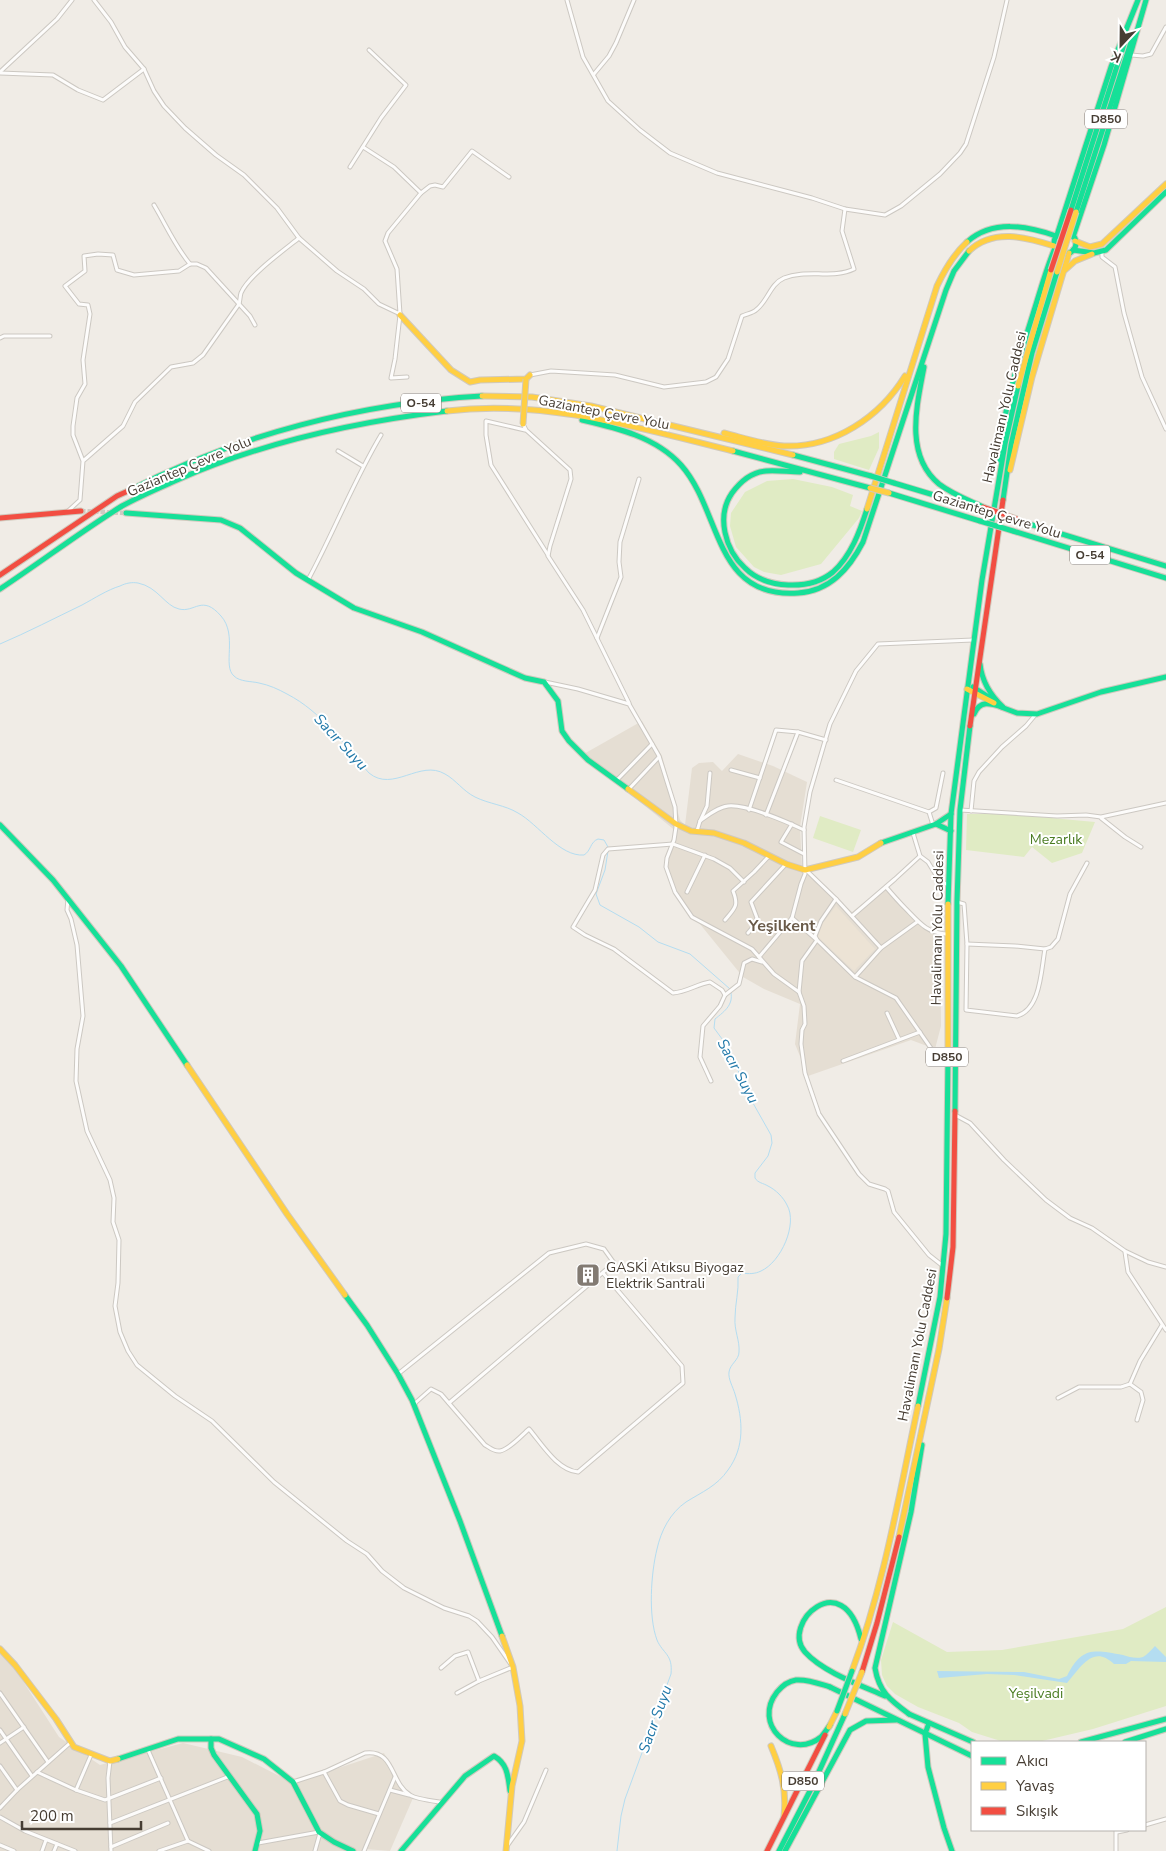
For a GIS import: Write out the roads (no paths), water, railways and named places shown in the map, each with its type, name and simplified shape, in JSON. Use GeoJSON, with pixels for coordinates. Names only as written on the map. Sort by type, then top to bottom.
{"type":"FeatureCollection","features":[{"type":"Feature","properties":{"kind":"main road","name":"Havalimanı Yolu Caddesi"},"geometry":{"type":"LineString","coordinates":[[767,1851],[837,1711],[862,1644],[886,1554],[919,1402],[940,1297],[946,1234],[947,934],[951,814],[967,686],[999,476],[1020,376],[1138,0]]}},
{"type":"Feature","properties":{"kind":"main road"},"geometry":{"type":"LineString","coordinates":[[999,476],[999,450],[1008,402],[1024,341],[1111,67],[1138,0]]}},
{"type":"Feature","properties":{"kind":"main road","name":"Havalimanı Yolu Caddesi"},"geometry":{"type":"LineString","coordinates":[[1073,211],[1146,0]]}},
{"type":"Feature","properties":{"kind":"main road"},"geometry":{"type":"LineString","coordinates":[[1004,494],[1034,368],[1104,145],[1146,0]]}},
{"type":"Feature","properties":{"kind":"main road"},"geometry":{"type":"LineString","coordinates":[[600,408],[774,444],[792,446],[814,443],[848,430],[875,414],[892,398],[900,387],[947,263],[961,245],[975,236],[997,228],[1010,226],[1028,228],[1056,236],[1065,232],[1090,247],[1102,244],[1166,184]]}},
{"type":"Feature","properties":{"kind":"main road"},"geometry":{"type":"LineString","coordinates":[[532,409],[586,420],[625,432],[648,440],[666,451],[682,466],[695,486],[720,546],[728,562],[736,572],[765,590],[791,595],[824,588],[837,580],[847,570],[863,542],[956,265],[971,248],[996,236],[1025,236],[1054,247],[1062,254],[1071,252],[1102,252],[1166,192]]}},
{"type":"Feature","properties":{"kind":"main road"},"geometry":{"type":"LineString","coordinates":[[1062,276],[1065,270],[1075,261],[1094,253]]}},
{"type":"Feature","properties":{"kind":"main road","name":"Havalimanı Yolu Caddesi"},"geometry":{"type":"LineString","coordinates":[[779,1851],[812,1788],[845,1714],[862,1672],[877,1623],[902,1526],[924,1424],[947,1299],[953,1246],[956,1116],[956,902],[960,810],[974,690],[1010,445],[1054,271]]}},
{"type":"Feature","properties":{"kind":"main road"},"geometry":{"type":"LineString","coordinates":[[400,315],[451,370],[463,379],[470,382],[528,377],[523,424]]}},
{"type":"Feature","properties":{"kind":"main road"},"geometry":{"type":"LineString","coordinates":[[868,487],[795,471],[768,470],[757,472],[739,482],[726,500],[722,514],[723,530],[727,544],[733,556],[750,573],[779,585],[791,586],[820,580],[841,565],[849,553],[862,524],[927,317]]}},
{"type":"Feature","properties":{"kind":"main road"},"geometry":{"type":"LineString","coordinates":[[936,321],[919,395],[915,423],[916,448],[922,463],[939,485],[964,500],[984,508]]}},
{"type":"Feature","properties":{"kind":"main road","name":"Gaziantep Çevre Yolu"},"geometry":{"type":"LineString","coordinates":[[0,575],[117,496],[226,447],[272,432],[395,406],[463,397],[503,395],[532,397],[600,408],[774,450],[984,508],[1034,526],[1166,566]]}},
{"type":"Feature","properties":{"kind":"main road","name":"Gaziantep Çevre Yolu"},"geometry":{"type":"LineString","coordinates":[[0,589],[123,506],[141,496],[230,458],[266,446],[397,417],[465,409],[503,407],[532,409],[598,419],[660,433],[868,487],[1166,578]]}},
{"type":"Feature","properties":{"kind":"main road"},"geometry":{"type":"LineString","coordinates":[[0,518],[81,511]]}},
{"type":"Feature","properties":{"kind":"main road"},"geometry":{"type":"LineString","coordinates":[[126,513],[221,520],[240,528],[296,573],[354,608],[422,632],[525,678],[544,682],[558,701],[562,731],[569,742],[588,760],[676,824],[697,831],[714,833],[744,843],[786,864],[805,870],[822,868],[858,857],[881,843],[913,834],[951,814]]}},
{"type":"Feature","properties":{"kind":"main road"},"geometry":{"type":"LineString","coordinates":[[979,657],[983,680],[988,690],[1003,707]]}},
{"type":"Feature","properties":{"kind":"main road"},"geometry":{"type":"LineString","coordinates":[[967,686],[1017,713],[1037,714],[1101,692],[1166,677]]}},
{"type":"Feature","properties":{"kind":"main road"},"geometry":{"type":"LineString","coordinates":[[969,728],[977,706],[981,703],[1003,707]]}},
{"type":"Feature","properties":{"kind":"main road"},"geometry":{"type":"LineString","coordinates":[[935,824],[951,831]]}},
{"type":"Feature","properties":{"kind":"main road"},"geometry":{"type":"LineString","coordinates":[[0,825],[53,880],[121,966],[287,1214],[332,1275],[398,1374],[414,1404],[460,1522],[512,1665],[520,1706],[522,1741],[511,1797],[507,1849]]}},
{"type":"Feature","properties":{"kind":"main road"},"geometry":{"type":"LineString","coordinates":[[887,1697],[880,1688],[875,1668],[911,1512],[920,1462],[924,1424]]}},
{"type":"Feature","properties":{"kind":"main road"},"geometry":{"type":"LineString","coordinates":[[862,1644],[859,1624],[854,1615],[840,1604],[832,1602],[817,1606],[805,1617],[801,1625],[800,1641],[802,1650],[816,1662],[887,1697],[909,1714],[971,1741]]}},
{"type":"Feature","properties":{"kind":"main road"},"geometry":{"type":"LineString","coordinates":[[0,1649],[15,1665],[56,1718],[70,1744],[91,1756],[110,1761],[178,1739],[219,1739],[264,1759],[293,1782],[320,1832],[334,1842],[353,1851]]}},
{"type":"Feature","properties":{"kind":"main road"},"geometry":{"type":"LineString","coordinates":[[830,1724],[821,1736],[813,1742],[804,1744],[788,1742],[773,1732],[768,1716],[769,1702],[774,1693],[796,1680],[813,1682],[830,1687],[971,1756]]}},
{"type":"Feature","properties":{"kind":"main road"},"geometry":{"type":"LineString","coordinates":[[1085,1741],[1166,1719]]}},
{"type":"Feature","properties":{"kind":"main road"},"geometry":{"type":"LineString","coordinates":[[785,1851],[850,1730],[862,1722],[896,1720]]}},
{"type":"Feature","properties":{"kind":"main road"},"geometry":{"type":"LineString","coordinates":[[929,1723],[925,1734],[928,1767],[952,1851]]}},
{"type":"Feature","properties":{"kind":"main road"},"geometry":{"type":"LineString","coordinates":[[1128,1741],[1166,1729]]}},
{"type":"Feature","properties":{"kind":"main road"},"geometry":{"type":"LineString","coordinates":[[210,1739],[214,1755],[257,1814],[260,1822],[258,1843],[255,1851]]}},
{"type":"Feature","properties":{"kind":"main road"},"geometry":{"type":"LineString","coordinates":[[772,1746],[785,1785],[784,1820]]}},
{"type":"Feature","properties":{"kind":"main road"},"geometry":{"type":"LineString","coordinates":[[401,1851],[414,1839],[440,1802],[460,1779],[494,1756],[500,1758],[506,1766],[511,1797]]}},
{"type":"Feature","properties":{"kind":"street"},"geometry":{"type":"LineString","coordinates":[[0,72],[57,18],[72,0]]}},
{"type":"Feature","properties":{"kind":"street"},"geometry":{"type":"LineString","coordinates":[[94,0],[111,22],[125,47],[144,69],[154,91],[164,106],[185,128],[216,155],[244,175],[278,208],[299,238],[336,271],[364,289],[378,304],[400,314],[397,269],[385,241],[388,232],[421,193],[430,186],[443,187],[472,151],[509,177]]}},
{"type":"Feature","properties":{"kind":"street"},"geometry":{"type":"LineString","coordinates":[[567,0],[583,57],[594,74],[600,90],[608,101],[640,130],[670,153],[717,173],[812,198],[845,209],[885,215],[901,206],[940,174],[960,153],[971,133],[983,97],[1007,0]]}},
{"type":"Feature","properties":{"kind":"street"},"geometry":{"type":"LineString","coordinates":[[594,74],[609,56],[634,0]]}},
{"type":"Feature","properties":{"kind":"street"},"geometry":{"type":"LineString","coordinates":[[1131,54],[1143,56],[1152,54],[1166,28]]}},
{"type":"Feature","properties":{"kind":"street"},"geometry":{"type":"LineString","coordinates":[[350,167],[380,118],[406,86],[369,50]]}},
{"type":"Feature","properties":{"kind":"street"},"geometry":{"type":"LineString","coordinates":[[0,72],[53,75],[78,90],[103,100],[144,69]]}},
{"type":"Feature","properties":{"kind":"street"},"geometry":{"type":"LineString","coordinates":[[363,147],[394,167],[421,193]]}},
{"type":"Feature","properties":{"kind":"street"},"geometry":{"type":"LineString","coordinates":[[154,205],[171,233],[177,249],[190,264]]}},
{"type":"Feature","properties":{"kind":"street"},"geometry":{"type":"LineString","coordinates":[[528,377],[551,371],[615,374],[664,387],[683,386],[712,380],[728,359],[742,316],[756,311],[773,287],[782,279],[796,275],[822,275],[854,269],[842,232],[845,209]]}},
{"type":"Feature","properties":{"kind":"street"},"geometry":{"type":"LineString","coordinates":[[83,461],[123,426],[135,402],[171,367],[193,364],[204,355],[239,304],[241,292],[252,278],[299,238]]}},
{"type":"Feature","properties":{"kind":"street"},"geometry":{"type":"LineString","coordinates":[[1102,252],[1102,257],[1115,267],[1124,313],[1142,377],[1166,429]]}},
{"type":"Feature","properties":{"kind":"street"},"geometry":{"type":"LineString","coordinates":[[67,512],[80,500],[83,461],[73,435],[73,426],[78,398],[85,384],[83,360],[90,314],[88,305],[79,304],[65,286],[85,271],[84,256],[113,255],[117,270],[134,274],[179,270],[190,264],[197,264],[206,268],[250,316],[255,325]]}},
{"type":"Feature","properties":{"kind":"street"},"geometry":{"type":"LineString","coordinates":[[400,315],[391,378],[408,377]]}},
{"type":"Feature","properties":{"kind":"street"},"geometry":{"type":"LineString","coordinates":[[0,338],[4,336],[50,336]]}},
{"type":"Feature","properties":{"kind":"street"},"geometry":{"type":"LineString","coordinates":[[526,430],[486,421],[486,435],[491,465],[583,610],[659,757],[677,818],[673,844],[667,858],[666,868],[675,892],[692,917],[752,949],[774,974],[799,992]]}},
{"type":"Feature","properties":{"kind":"street"},"geometry":{"type":"LineString","coordinates":[[523,424],[526,430],[570,470],[572,479],[548,556]]}},
{"type":"Feature","properties":{"kind":"street"},"geometry":{"type":"LineString","coordinates":[[308,580],[362,466],[381,435]]}},
{"type":"Feature","properties":{"kind":"street"},"geometry":{"type":"LineString","coordinates":[[338,451],[362,466]]}},
{"type":"Feature","properties":{"kind":"street"},"geometry":{"type":"LineString","coordinates":[[597,639],[621,578],[619,562],[620,542],[638,479]]}},
{"type":"Feature","properties":{"kind":"street"},"geometry":{"type":"LineString","coordinates":[[759,957],[792,918],[805,870],[804,830],[810,792],[830,724],[856,671],[878,644],[974,640]]}},
{"type":"Feature","properties":{"kind":"street"},"geometry":{"type":"LineString","coordinates":[[544,682],[578,689],[630,704]]}},
{"type":"Feature","properties":{"kind":"street"},"geometry":{"type":"LineString","coordinates":[[971,811],[974,781],[979,772],[1037,714]]}},
{"type":"Feature","properties":{"kind":"street"},"geometry":{"type":"LineString","coordinates":[[750,810],[776,730],[798,732],[826,740]]}},
{"type":"Feature","properties":{"kind":"street"},"geometry":{"type":"LineString","coordinates":[[766,815],[798,732]]}},
{"type":"Feature","properties":{"kind":"street"},"geometry":{"type":"LineString","coordinates":[[616,781],[652,744]]}},
{"type":"Feature","properties":{"kind":"street"},"geometry":{"type":"LineString","coordinates":[[628,790],[659,757]]}},
{"type":"Feature","properties":{"kind":"street"},"geometry":{"type":"LineString","coordinates":[[731,770],[760,778]]}},
{"type":"Feature","properties":{"kind":"street"},"geometry":{"type":"LineString","coordinates":[[697,831],[707,806],[710,773]]}},
{"type":"Feature","properties":{"kind":"street"},"geometry":{"type":"LineString","coordinates":[[929,812],[936,808],[942,773]]}},
{"type":"Feature","properties":{"kind":"street"},"geometry":{"type":"LineString","coordinates":[[836,780],[929,812],[935,824]]}},
{"type":"Feature","properties":{"kind":"street"},"geometry":{"type":"LineString","coordinates":[[960,810],[1100,817],[1166,803]]}},
{"type":"Feature","properties":{"kind":"street"},"geometry":{"type":"LineString","coordinates":[[700,821],[710,813],[727,806],[750,810],[804,830]]}},
{"type":"Feature","properties":{"kind":"street"},"geometry":{"type":"LineString","coordinates":[[1100,817],[1140,847]]}},
{"type":"Feature","properties":{"kind":"street"},"geometry":{"type":"LineString","coordinates":[[792,824],[781,842],[804,854]]}},
{"type":"Feature","properties":{"kind":"street"},"geometry":{"type":"LineString","coordinates":[[913,834],[920,856],[928,862],[939,880],[948,885]]}},
{"type":"Feature","properties":{"kind":"street"},"geometry":{"type":"LineString","coordinates":[[726,995],[710,982],[701,983],[684,992],[673,993],[614,949],[573,927],[594,890],[606,850],[673,844],[705,855],[730,868],[744,882]]}},
{"type":"Feature","properties":{"kind":"street"},"geometry":{"type":"LineString","coordinates":[[687,892],[705,855]]}},
{"type":"Feature","properties":{"kind":"street"},"geometry":{"type":"LineString","coordinates":[[726,920],[736,905],[733,891],[769,856]]}},
{"type":"Feature","properties":{"kind":"street"},"geometry":{"type":"LineString","coordinates":[[852,916],[920,856]]}},
{"type":"Feature","properties":{"kind":"street"},"geometry":{"type":"LineString","coordinates":[[967,944],[1015,946],[1044,950],[1050,947],[1058,939],[1062,931],[1070,894],[1087,863]]}},
{"type":"Feature","properties":{"kind":"street"},"geometry":{"type":"LineString","coordinates":[[748,933],[754,926],[757,918],[751,902],[786,864]]}},
{"type":"Feature","properties":{"kind":"street"},"geometry":{"type":"LineString","coordinates":[[805,870],[836,899],[881,948]]}},
{"type":"Feature","properties":{"kind":"street"},"geometry":{"type":"LineString","coordinates":[[886,887],[916,922],[928,930],[947,934]]}},
{"type":"Feature","properties":{"kind":"street"},"geometry":{"type":"LineString","coordinates":[[68,898],[67,910],[78,945],[83,1016],[77,1049],[76,1081],[87,1131],[110,1180],[114,1198],[114,1222],[118,1240],[118,1283],[115,1306],[120,1332],[128,1351],[137,1364],[175,1396],[212,1421],[274,1482],[347,1541],[367,1554],[382,1571],[404,1588],[444,1608],[469,1616],[477,1621],[492,1637],[512,1665],[457,1693]]}},
{"type":"Feature","properties":{"kind":"street"},"geometry":{"type":"LineString","coordinates":[[817,940],[815,936],[818,926],[836,899]]}},
{"type":"Feature","properties":{"kind":"street"},"geometry":{"type":"LineString","coordinates":[[956,902],[964,904],[967,944],[966,1010],[1017,1016],[1023,1014],[1035,997],[1044,950]]}},
{"type":"Feature","properties":{"kind":"street"},"geometry":{"type":"LineString","coordinates":[[792,918],[855,977],[896,998],[935,1054],[947,1061]]}},
{"type":"Feature","properties":{"kind":"street"},"geometry":{"type":"LineString","coordinates":[[855,977],[881,948],[916,922]]}},
{"type":"Feature","properties":{"kind":"street"},"geometry":{"type":"LineString","coordinates":[[817,940],[802,961],[799,992],[805,1012],[801,1044],[805,1073],[819,1114],[859,1174],[869,1184],[885,1189],[888,1192],[894,1212],[929,1255],[944,1266]]}},
{"type":"Feature","properties":{"kind":"street"},"geometry":{"type":"LineString","coordinates":[[711,1081],[700,1057],[703,1026],[720,1006],[726,995],[738,984],[744,963],[752,959],[764,963]]}},
{"type":"Feature","properties":{"kind":"street"},"geometry":{"type":"LineString","coordinates":[[887,1013],[900,1039]]}},
{"type":"Feature","properties":{"kind":"street"},"geometry":{"type":"LineString","coordinates":[[843,1061],[920,1032]]}},
{"type":"Feature","properties":{"kind":"street"},"geometry":{"type":"LineString","coordinates":[[956,1116],[970,1123],[1004,1160],[1046,1200],[1070,1218],[1092,1228],[1125,1251],[1148,1262],[1166,1267]]}},
{"type":"Feature","properties":{"kind":"street"},"geometry":{"type":"LineString","coordinates":[[398,1374],[549,1253],[586,1244],[604,1249],[614,1263],[449,1403]]}},
{"type":"Feature","properties":{"kind":"street"},"geometry":{"type":"LineString","coordinates":[[1125,1251],[1128,1272],[1166,1330]]}},
{"type":"Feature","properties":{"kind":"street"},"geometry":{"type":"LineString","coordinates":[[414,1404],[431,1389],[441,1394],[485,1445],[493,1450],[499,1451],[507,1448],[529,1429],[558,1463],[568,1471],[578,1472],[682,1383],[682,1366],[603,1273]]}},
{"type":"Feature","properties":{"kind":"street"},"geometry":{"type":"LineString","coordinates":[[1058,1398],[1078,1388],[1122,1387],[1130,1384],[1140,1360],[1162,1326]]}},
{"type":"Feature","properties":{"kind":"street"},"geometry":{"type":"LineString","coordinates":[[1130,1384],[1141,1392],[1143,1400],[1137,1420]]}},
{"type":"Feature","properties":{"kind":"street"},"geometry":{"type":"LineString","coordinates":[[441,1668],[455,1656],[468,1652],[479,1681]]}},
{"type":"Feature","properties":{"kind":"street"},"geometry":{"type":"LineString","coordinates":[[0,1693],[48,1762]]}},
{"type":"Feature","properties":{"kind":"street"},"geometry":{"type":"LineString","coordinates":[[0,1743],[24,1727]]}},
{"type":"Feature","properties":{"kind":"street"},"geometry":{"type":"LineString","coordinates":[[0,1730],[32,1776]]}},
{"type":"Feature","properties":{"kind":"street"},"geometry":{"type":"LineString","coordinates":[[0,1807],[32,1776],[70,1744]]}},
{"type":"Feature","properties":{"kind":"street"},"geometry":{"type":"LineString","coordinates":[[148,1750],[188,1840],[209,1851]]}},
{"type":"Feature","properties":{"kind":"street"},"geometry":{"type":"LineString","coordinates":[[293,1782],[324,1772],[364,1753],[372,1752],[380,1755],[387,1761],[410,1795]]}},
{"type":"Feature","properties":{"kind":"street"},"geometry":{"type":"LineString","coordinates":[[76,1790],[91,1756]]}},
{"type":"Feature","properties":{"kind":"street"},"geometry":{"type":"LineString","coordinates":[[110,1761],[108,1778],[111,1849],[168,1823]]}},
{"type":"Feature","properties":{"kind":"street"},"geometry":{"type":"LineString","coordinates":[[0,1766],[17,1790]]}},
{"type":"Feature","properties":{"kind":"street"},"geometry":{"type":"LineString","coordinates":[[507,1849],[524,1822],[546,1770]]}},
{"type":"Feature","properties":{"kind":"street"},"geometry":{"type":"LineString","coordinates":[[37,1772],[76,1790],[105,1800],[161,1778]]}},
{"type":"Feature","properties":{"kind":"street"},"geometry":{"type":"LineString","coordinates":[[324,1772],[340,1800],[348,1805],[379,1814]]}},
{"type":"Feature","properties":{"kind":"street"},"geometry":{"type":"LineString","coordinates":[[110,1824],[230,1776]]}},
{"type":"Feature","properties":{"kind":"street"},"geometry":{"type":"LineString","coordinates":[[364,1851],[396,1776]]}},
{"type":"Feature","properties":{"kind":"street"},"geometry":{"type":"LineString","coordinates":[[390,1790],[440,1802]]}},
{"type":"Feature","properties":{"kind":"street"},"geometry":{"type":"LineString","coordinates":[[0,1817],[25,1832],[75,1851]]}},
{"type":"Feature","properties":{"kind":"street"},"geometry":{"type":"LineString","coordinates":[[1146,1825],[1166,1819]]}},
{"type":"Feature","properties":{"kind":"street"},"geometry":{"type":"LineString","coordinates":[[1116,1851],[1117,1831]]}},
{"type":"Feature","properties":{"kind":"street"},"geometry":{"type":"LineString","coordinates":[[258,1843],[320,1832],[315,1851]]}},
{"type":"Feature","properties":{"kind":"street"},"geometry":{"type":"LineString","coordinates":[[42,1851],[46,1840]]}},
{"type":"Feature","properties":{"kind":"street"},"geometry":{"type":"LineString","coordinates":[[159,1851],[188,1840]]}},
{"type":"Feature","properties":{"kind":"street"},"geometry":{"type":"LineString","coordinates":[[54,1851],[57,1844]]}},
{"type":"Feature","properties":{"kind":"street"},"geometry":{"type":"LineString","coordinates":[[0,1845],[14,1851]]}},
{"type":"Feature","properties":{"kind":"water"},"geometry":{"type":"Polygon","coordinates":[[[1155,1646],[1166,1657],[1166,1662],[1131,1661],[1126,1664],[1114,1664],[1107,1658],[1094,1657],[1082,1665],[1067,1683],[1014,1675],[987,1674],[939,1678],[937,1671],[1024,1672],[1059,1679],[1067,1676],[1078,1659],[1090,1652],[1104,1652],[1140,1658],[1155,1646]]]}},
{"type":"Feature","properties":{"kind":"waterway","name":"Sacır Suyu"},"geometry":{"type":"LineString","coordinates":[[0,644],[110,590],[129,583],[138,583],[151,588],[179,609],[185,610],[204,605],[209,606],[221,616],[229,632],[229,665],[234,676],[242,680],[273,687],[300,701],[331,729],[369,773],[378,778],[387,779],[426,770],[436,770],[449,776],[475,797],[518,813],[566,851],[584,855],[593,842],[598,839],[604,840],[608,847]]}},
{"type":"Feature","properties":{"kind":"waterway","name":"Sacır Suyu"},"geometry":{"type":"LineString","coordinates":[[608,851],[605,870],[596,894],[600,905],[639,927],[658,942],[690,954],[730,989],[730,1003],[715,1019],[714,1028],[728,1047],[749,1096],[771,1135],[772,1143],[768,1156],[755,1173],[755,1178],[774,1190],[787,1205],[790,1213],[789,1232],[786,1242],[775,1260],[761,1271],[752,1274],[742,1273],[738,1277],[735,1322],[739,1352],[729,1375],[738,1404],[741,1423],[740,1443],[734,1461],[724,1476],[675,1511],[667,1523],[659,1542],[652,1582],[652,1619],[659,1645],[669,1658],[671,1674],[625,1799],[617,1851]]}},
{"type":"Feature","properties":{"kind":"tunnel"},"geometry":{"type":"LineString","coordinates":[[81,511],[126,513]]}},
{"type":"Feature","properties":{"kind":"place","name":"GASKİ Atıksu Biyogaz Elektrik Santrali"},"geometry":{"type":"Point","coordinates":[588,1275]}},
{"type":"Feature","properties":{"kind":"district","name":"Yeşilkent"},"geometry":{"type":"Point","coordinates":[782,925]}},
{"type":"Feature","properties":{"kind":"park label","name":"Mezarlık"},"geometry":{"type":"Point","coordinates":[1056,839]}},
{"type":"Feature","properties":{"kind":"park label","name":"Yeşilvadi"},"geometry":{"type":"Point","coordinates":[1036,1693]}}]}
